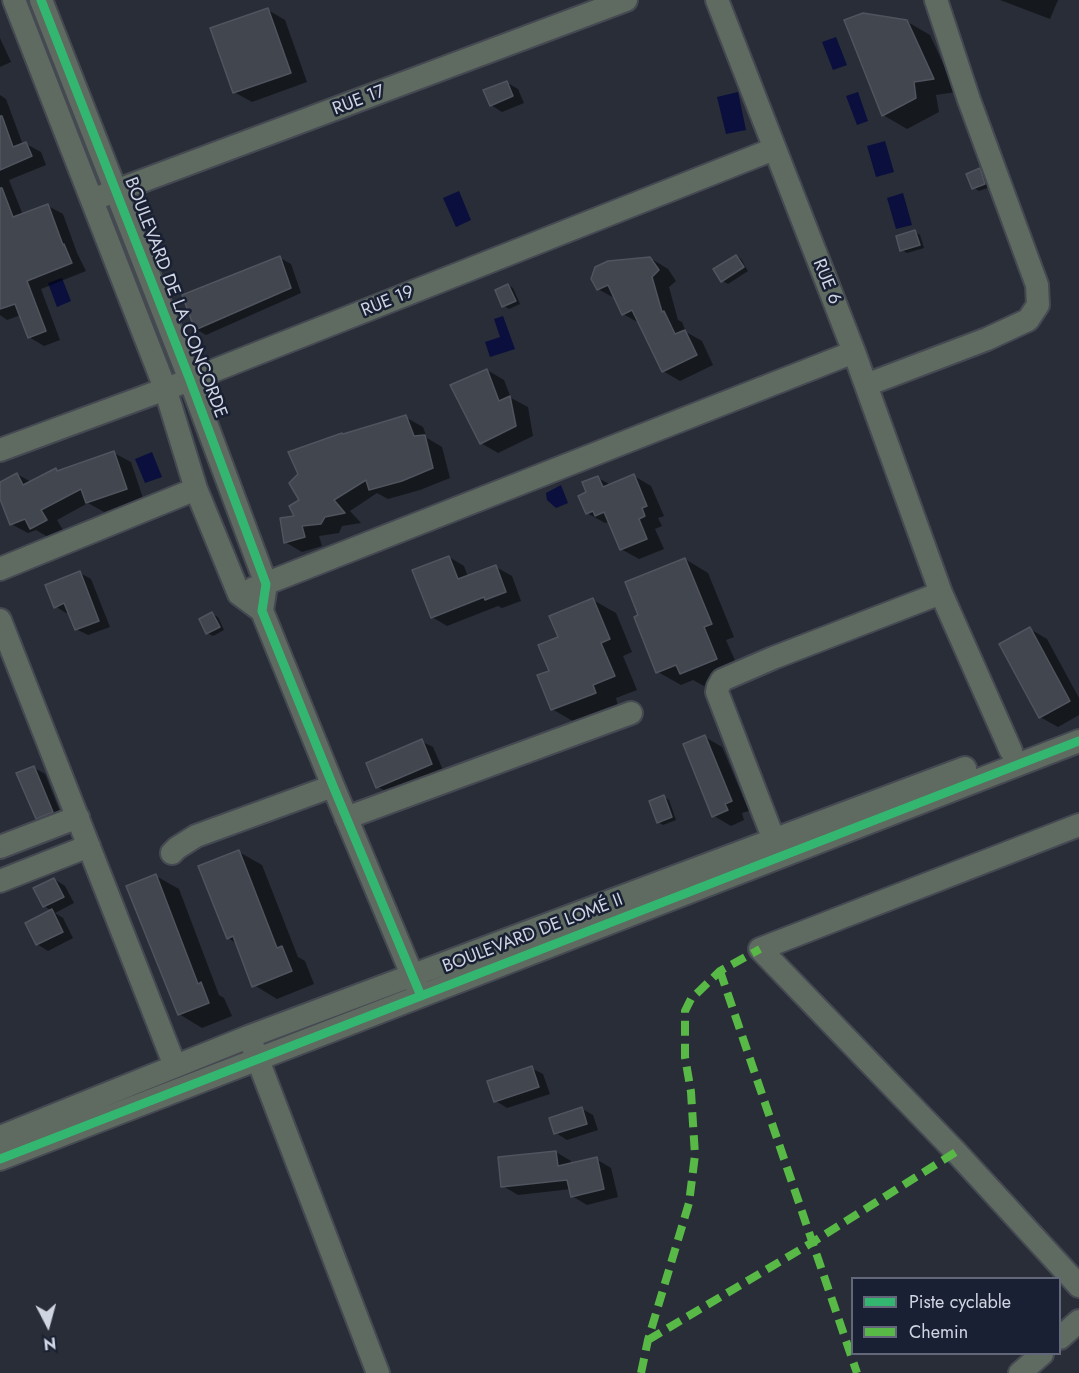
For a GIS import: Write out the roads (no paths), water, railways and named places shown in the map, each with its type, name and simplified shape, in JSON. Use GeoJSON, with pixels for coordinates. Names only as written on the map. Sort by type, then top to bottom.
{"type":"FeatureCollection","features":[{"type":"Feature","properties":{"kind":"street"},"geometry":{"type":"LineString","coordinates":[[14,0],[165,388],[196,489],[239,594],[262,611],[421,996]]}},
{"type":"Feature","properties":{"kind":"street","name":"BOULEVARD DE LA CONCORDE"},"geometry":{"type":"LineString","coordinates":[[41,0],[190,380],[266,584],[262,611]]}},
{"type":"Feature","properties":{"kind":"street","name":"RUE 17"},"geometry":{"type":"LineString","coordinates":[[92,199],[116,192],[626,0]]}},
{"type":"Feature","properties":{"kind":"street","name":"RUE 6"},"geometry":{"type":"LineString","coordinates":[[717,0],[854,352],[941,593],[1011,751]]}},
{"type":"Feature","properties":{"kind":"street"},"geometry":{"type":"LineString","coordinates":[[866,385],[987,339],[1028,320],[1038,305],[1037,285],[969,100],[936,0]]}},
{"type":"Feature","properties":{"kind":"street","name":"RUE 19"},"geometry":{"type":"LineString","coordinates":[[0,450],[190,380],[774,149]]}},
{"type":"Feature","properties":{"kind":"street"},"geometry":{"type":"LineString","coordinates":[[239,594],[854,352]]}},
{"type":"Feature","properties":{"kind":"street"},"geometry":{"type":"LineString","coordinates":[[0,569],[196,489]]}},
{"type":"Feature","properties":{"kind":"street"},"geometry":{"type":"LineString","coordinates":[[777,847],[717,692],[722,680],[941,593]]}},
{"type":"Feature","properties":{"kind":"street"},"geometry":{"type":"LineString","coordinates":[[0,620],[175,1066]]}},
{"type":"Feature","properties":{"kind":"street"},"geometry":{"type":"LineString","coordinates":[[346,818],[631,713]]}},
{"type":"Feature","properties":{"kind":"street","name":"BOULEVARD DE LOMÉ II"},"geometry":{"type":"LineString","coordinates":[[0,1159],[421,996],[777,847],[1079,725]]}},
{"type":"Feature","properties":{"kind":"street","name":"BOULEVARD DE LOMÉ II"},"geometry":{"type":"LineString","coordinates":[[0,1137],[248,1037],[412,975],[1079,741]]}},
{"type":"Feature","properties":{"kind":"street"},"geometry":{"type":"LineString","coordinates":[[172,853],[196,836],[333,786]]}},
{"type":"Feature","properties":{"kind":"street"},"geometry":{"type":"LineString","coordinates":[[0,847],[78,817]]}},
{"type":"Feature","properties":{"kind":"street"},"geometry":{"type":"LineString","coordinates":[[1079,825],[760,949],[956,1152],[1079,1286]]}},
{"type":"Feature","properties":{"kind":"street"},"geometry":{"type":"LineString","coordinates":[[0,881],[89,846]]}},
{"type":"Feature","properties":{"kind":"street"},"geometry":{"type":"LineString","coordinates":[[248,1037],[259,1059],[378,1373]]}},
{"type":"Feature","properties":{"kind":"street"},"geometry":{"type":"LineString","coordinates":[[1061,1336],[1079,1321]]}},
{"type":"Feature","properties":{"kind":"street"},"geometry":{"type":"LineString","coordinates":[[1020,1373],[1040,1355]]}}]}
